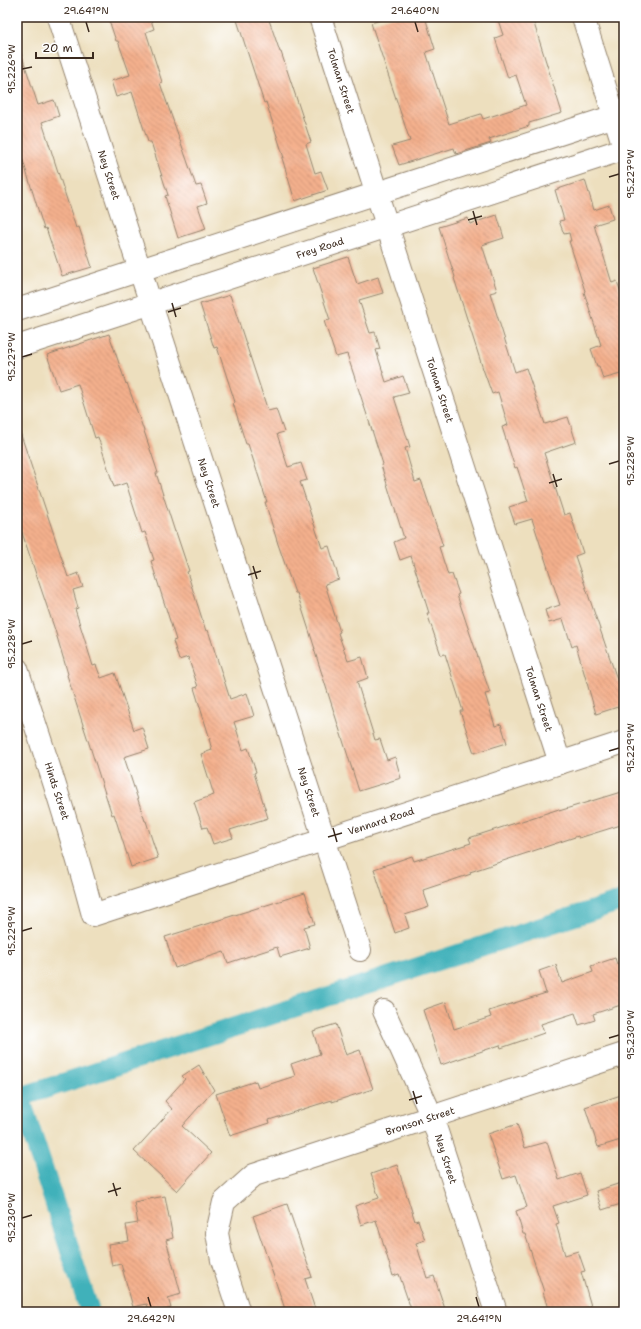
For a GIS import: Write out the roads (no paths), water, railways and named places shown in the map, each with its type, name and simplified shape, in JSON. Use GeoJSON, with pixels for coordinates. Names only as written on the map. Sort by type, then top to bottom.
{"type":"FeatureCollection","features":[{"type":"Feature","properties":{"kind":"street","name":"Ney Street"},"geometry":{"type":"LineString","coordinates":[[58,17],[360,950]]}},
{"type":"Feature","properties":{"kind":"street","name":"Tolman Street"},"geometry":{"type":"LineString","coordinates":[[320,17],[560,763]]}},
{"type":"Feature","properties":{"kind":"street"},"geometry":{"type":"LineString","coordinates":[[582,17],[619,114],[624,148]]}},
{"type":"Feature","properties":{"kind":"street"},"geometry":{"type":"LineString","coordinates":[[17,310],[619,114]]}},
{"type":"Feature","properties":{"kind":"street","name":"Frey Road"},"geometry":{"type":"LineString","coordinates":[[17,347],[624,148]]}},
{"type":"Feature","properties":{"kind":"street","name":"Hinds Street"},"geometry":{"type":"LineString","coordinates":[[17,670],[64,813],[83,875],[93,915]]}},
{"type":"Feature","properties":{"kind":"street","name":"Vennard Road"},"geometry":{"type":"LineString","coordinates":[[93,915],[624,742]]}},
{"type":"Feature","properties":{"kind":"street","name":"Ney Street"},"geometry":{"type":"LineString","coordinates":[[384,1011],[432,1117],[496,1312]]}},
{"type":"Feature","properties":{"kind":"street","name":"Bronson Street"},"geometry":{"type":"LineString","coordinates":[[239,1312],[222,1260],[217,1233],[224,1202],[254,1175],[624,1054]]}},
{"type":"Feature","properties":{"kind":"waterway"},"geometry":{"type":"LineString","coordinates":[[20,1097],[624,900]]}},
{"type":"Feature","properties":{"kind":"waterway"},"geometry":{"type":"LineString","coordinates":[[17,1095],[20,1097],[90,1312]]}}]}
